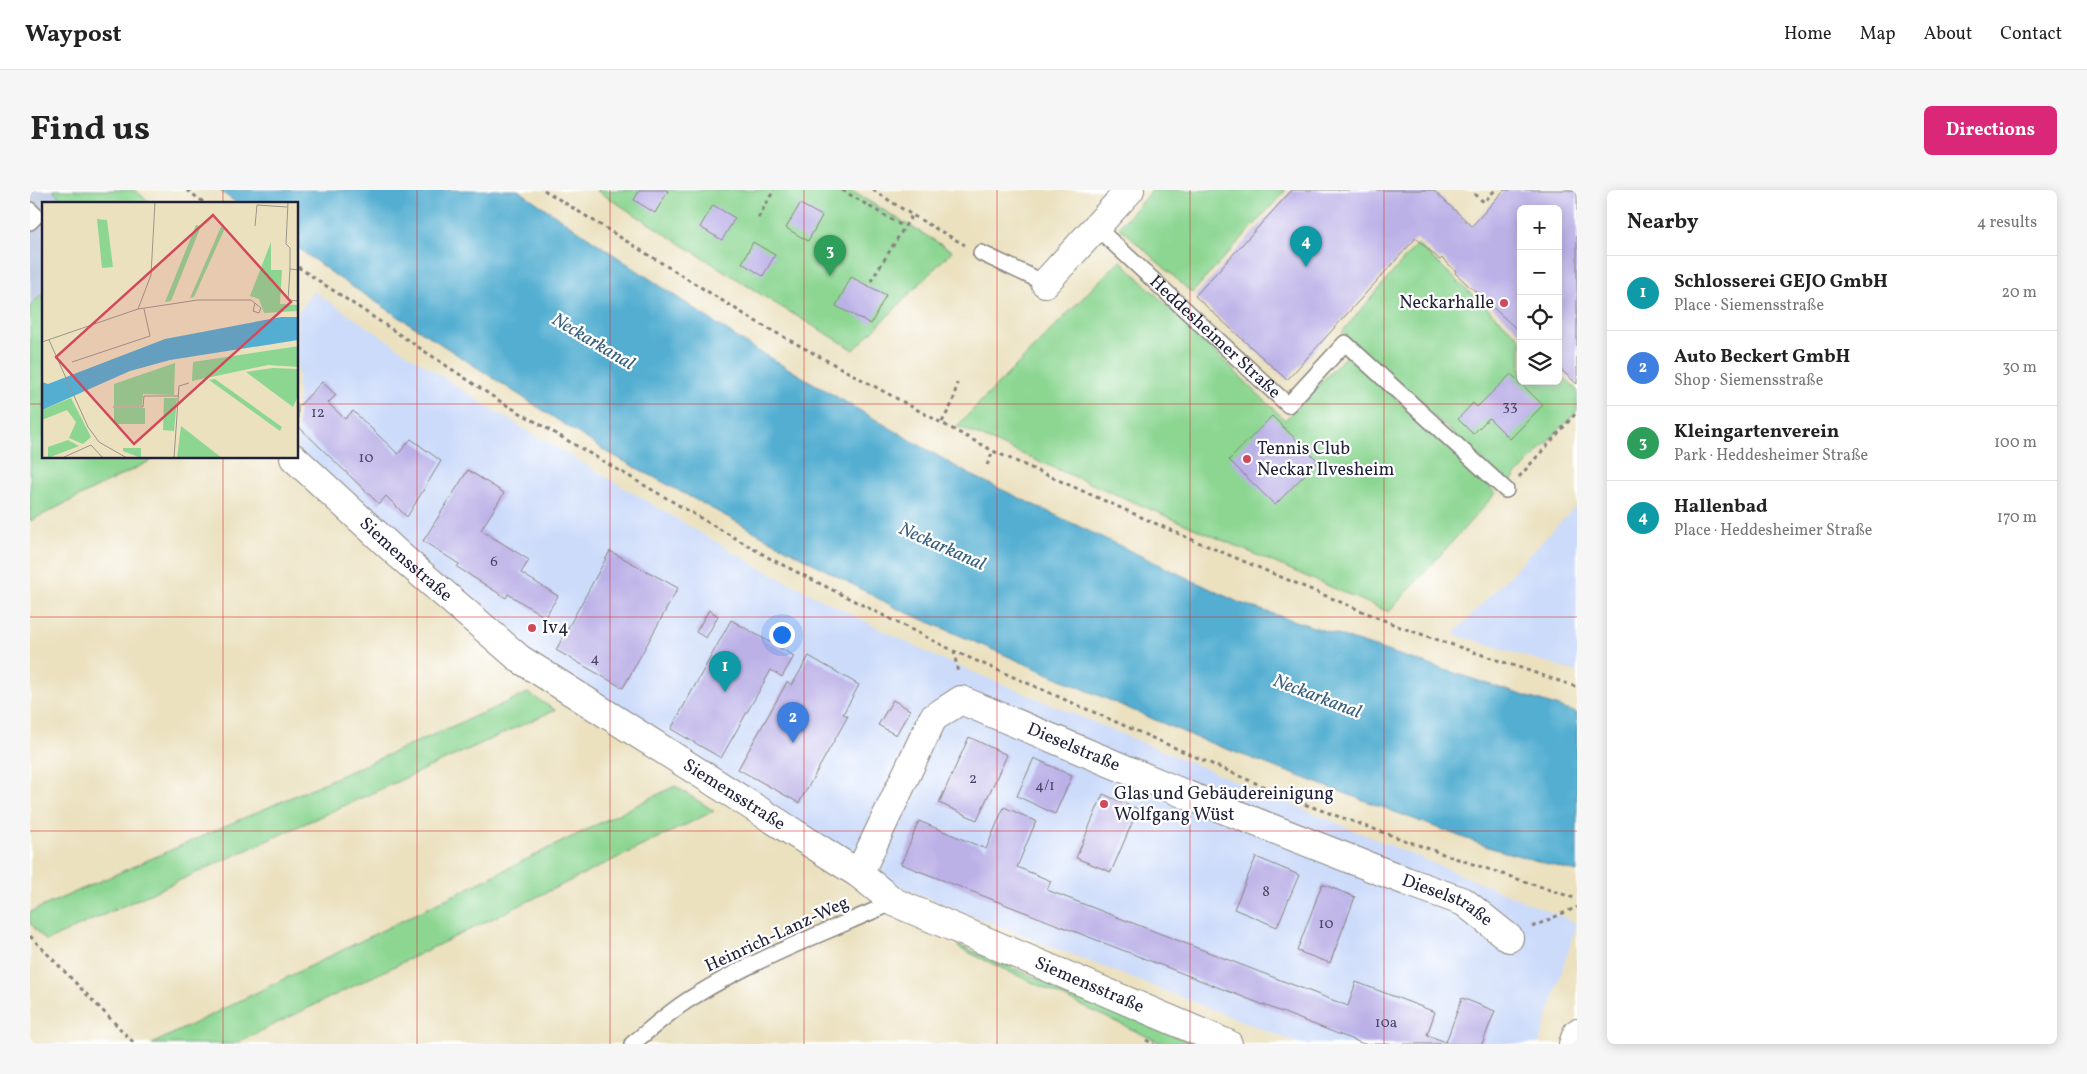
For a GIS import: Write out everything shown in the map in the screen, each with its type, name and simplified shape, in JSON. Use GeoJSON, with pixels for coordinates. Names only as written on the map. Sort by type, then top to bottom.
{"type":"FeatureCollection","features":[{"type":"Feature","properties":{"kind":"street"},"geometry":{"type":"LineString","coordinates":[[1046,283],[1130,190]]}},
{"type":"Feature","properties":{"kind":"street","name":"Siemensstraße"},"geometry":{"type":"LineString","coordinates":[[295,459],[398,554],[520,659],[859,874],[894,902],[1228,1044]]}},
{"type":"Feature","properties":{"kind":"street","name":"Dieselstraße"},"geometry":{"type":"LineString","coordinates":[[859,874],[933,718],[961,700],[1187,795],[1406,882],[1464,902],[1509,938]]}},
{"type":"Feature","properties":{"kind":"street"},"geometry":{"type":"LineString","coordinates":[[1573,1044],[1577,1033]]}},
{"type":"Feature","properties":{"kind":"lane"},"geometry":{"type":"LineString","coordinates":[[30,210],[36,216],[30,222]]}},
{"type":"Feature","properties":{"kind":"lane","name":"Heddesheimer Straße"},"geometry":{"type":"LineString","coordinates":[[1096,227],[1288,405],[1345,343],[1506,490]]}},
{"type":"Feature","properties":{"kind":"lane"},"geometry":{"type":"LineString","coordinates":[[981,253],[1046,283]]}},
{"type":"Feature","properties":{"kind":"lane","name":"Heinrich-Lanz-Weg"},"geometry":{"type":"LineString","coordinates":[[632,1044],[691,998],[724,978],[758,961],[894,902]]}},
{"type":"Feature","properties":{"kind":"path"},"geometry":{"type":"LineString","coordinates":[[186,190],[203,202]]}},
{"type":"Feature","properties":{"kind":"path"},"geometry":{"type":"LineString","coordinates":[[544,190],[760,324],[993,451],[1186,537],[1400,627],[1577,688]]}},
{"type":"Feature","properties":{"kind":"path"},"geometry":{"type":"LineString","coordinates":[[758,218],[774,190]]}},
{"type":"Feature","properties":{"kind":"path"},"geometry":{"type":"LineString","coordinates":[[842,190],[904,227]]}},
{"type":"Feature","properties":{"kind":"path"},"geometry":{"type":"LineString","coordinates":[[873,190],[912,215],[981,253]]}},
{"type":"Feature","properties":{"kind":"path"},"geometry":{"type":"LineString","coordinates":[[1474,194],[1484,202],[1495,190]]}},
{"type":"Feature","properties":{"kind":"path"},"geometry":{"type":"LineString","coordinates":[[871,281],[912,215]]}},
{"type":"Feature","properties":{"kind":"path"},"geometry":{"type":"LineString","coordinates":[[299,268],[506,405],[771,559],[954,652],[1301,803],[1577,899]]}},
{"type":"Feature","properties":{"kind":"path"},"geometry":{"type":"LineString","coordinates":[[942,422],[953,402],[957,383]]}},
{"type":"Feature","properties":{"kind":"path"},"geometry":{"type":"LineString","coordinates":[[1506,490],[1577,412]]}},
{"type":"Feature","properties":{"kind":"path"},"geometry":{"type":"LineString","coordinates":[[987,465],[993,451]]}},
{"type":"Feature","properties":{"kind":"path"},"geometry":{"type":"LineString","coordinates":[[1509,938],[1577,907]]}},
{"type":"Feature","properties":{"kind":"path"},"geometry":{"type":"LineString","coordinates":[[30,936],[135,1044]]}},
{"type":"Feature","properties":{"kind":"shaded area"},"geometry":{"type":"Polygon","coordinates":[[[30,190],[135,190],[149,202],[42,202],[42,459],[154,459],[30,521],[30,190]]]}},
{"type":"Feature","properties":{"kind":"shaded area"},"geometry":{"type":"Polygon","coordinates":[[[313,291],[491,409],[760,568],[932,655],[1577,923],[1539,1044],[1300,1044],[887,882],[524,651],[299,455],[299,312],[313,291]]]}},
{"type":"Feature","properties":{"kind":"shaded area"},"geometry":{"type":"Polygon","coordinates":[[[1577,505],[1577,672],[1453,634],[1577,505]]]}},
{"type":"Feature","properties":{"kind":"green space"},"geometry":{"type":"Polygon","coordinates":[[[53,190],[135,190],[149,202],[64,202],[53,190]]]}},
{"type":"Feature","properties":{"kind":"green space"},"geometry":{"type":"Polygon","coordinates":[[[596,190],[850,190],[952,251],[854,350],[773,302],[596,190]]]}},
{"type":"Feature","properties":{"kind":"green space"},"geometry":{"type":"Polygon","coordinates":[[[1152,190],[1286,190],[1192,293],[1119,227],[1152,190]]]}},
{"type":"Feature","properties":{"kind":"green space"},"geometry":{"type":"Polygon","coordinates":[[[1417,244],[1517,335],[1517,385],[1562,385],[1562,377],[1577,390],[1577,411],[1508,484],[1342,332],[1417,244]]]}},
{"type":"Feature","properties":{"kind":"green space","name":"Tennis Club Neckar Ilvesheim"},"geometry":{"type":"Polygon","coordinates":[[[1120,260],[1285,420],[1348,354],[1496,493],[1389,612],[957,426],[1120,260]]]}},
{"type":"Feature","properties":{"kind":"green space"},"geometry":{"type":"Polygon","coordinates":[[[42,295],[42,459],[154,459],[30,521],[30,306],[42,295]]]}},
{"type":"Feature","properties":{"kind":"green space"},"geometry":{"type":"Polygon","coordinates":[[[528,693],[555,710],[46,941],[30,923],[30,912],[528,693]]]}},
{"type":"Feature","properties":{"kind":"green space"},"geometry":{"type":"Polygon","coordinates":[[[675,786],[714,811],[234,1044],[152,1044],[675,786]]]}},
{"type":"Feature","properties":{"kind":"green space"},"geometry":{"type":"Polygon","coordinates":[[[958,945],[1194,1044],[1163,1044],[959,948],[958,945]]]}},
{"type":"Feature","properties":{"kind":"water","name":"Neckarkanal"},"geometry":{"type":"Polygon","coordinates":[[[219,190],[518,190],[748,345],[967,473],[1240,603],[1577,713],[1577,872],[1491,848],[1197,738],[896,608],[607,452],[336,276],[299,249],[299,202],[235,202],[219,190]]]}},
{"type":"Feature","properties":{"kind":"building"},"geometry":{"type":"Polygon","coordinates":[[[640,190],[668,191],[655,213],[634,200],[640,190]]]}},
{"type":"Feature","properties":{"kind":"building"},"geometry":{"type":"Polygon","coordinates":[[[1292,190],[1433,190],[1472,226],[1504,190],[1577,190],[1577,384],[1562,371],[1562,205],[1517,205],[1517,329],[1455,273],[1456,271],[1442,258],[1440,260],[1416,238],[1287,380],[1195,296],[1292,190]]]}},
{"type":"Feature","properties":{"kind":"building"},"geometry":{"type":"Polygon","coordinates":[[[800,204],[822,216],[808,241],[786,228],[800,204]]]}},
{"type":"Feature","properties":{"kind":"building"},"geometry":{"type":"Polygon","coordinates":[[[713,205],[735,218],[722,240],[700,227],[713,205]]]}},
{"type":"Feature","properties":{"kind":"building"},"geometry":{"type":"Polygon","coordinates":[[[753,242],[775,255],[763,276],[742,263],[753,242]]]}},
{"type":"Feature","properties":{"kind":"building"},"geometry":{"type":"Polygon","coordinates":[[[851,277],[886,295],[871,324],[836,306],[851,277]]]}},
{"type":"Feature","properties":{"kind":"building"},"geometry":{"type":"Polygon","coordinates":[[[1511,374],[1517,380],[1517,385],[1522,385],[1543,405],[1510,439],[1489,418],[1473,434],[1458,419],[1473,403],[1477,407],[1511,374]]]}},
{"type":"Feature","properties":{"kind":"building"},"geometry":{"type":"Polygon","coordinates":[[[322,382],[336,395],[328,403],[345,419],[353,411],[398,454],[411,439],[441,461],[407,517],[386,496],[379,504],[299,427],[299,406],[322,382]]]}},
{"type":"Feature","properties":{"kind":"building"},"geometry":{"type":"Polygon","coordinates":[[[1272,416],[1318,461],[1275,505],[1229,460],[1272,416]]]}},
{"type":"Feature","properties":{"kind":"building"},"geometry":{"type":"Polygon","coordinates":[[[468,470],[504,493],[481,530],[529,560],[521,573],[558,596],[545,617],[508,594],[506,598],[457,567],[459,564],[423,541],[468,470]]]}},
{"type":"Feature","properties":{"kind":"building"},"geometry":{"type":"Polygon","coordinates":[[[610,551],[678,588],[623,688],[556,650],[610,551]]]}},
{"type":"Feature","properties":{"kind":"building"},"geometry":{"type":"Polygon","coordinates":[[[709,610],[718,616],[706,638],[696,632],[709,610]]]}},
{"type":"Feature","properties":{"kind":"building"},"geometry":{"type":"Polygon","coordinates":[[[731,620],[794,656],[782,677],[771,670],[721,758],[671,729],[731,620]]]}},
{"type":"Feature","properties":{"kind":"building"},"geometry":{"type":"Polygon","coordinates":[[[809,656],[859,685],[843,714],[848,716],[799,803],[738,769],[787,682],[792,685],[809,656]]]}},
{"type":"Feature","properties":{"kind":"building"},"geometry":{"type":"Polygon","coordinates":[[[893,700],[910,710],[896,735],[878,725],[893,700]]]}},
{"type":"Feature","properties":{"kind":"building"},"geometry":{"type":"Polygon","coordinates":[[[969,737],[1007,755],[977,820],[939,803],[969,737]]]}},
{"type":"Feature","properties":{"kind":"building"},"geometry":{"type":"Polygon","coordinates":[[[1034,758],[1072,776],[1055,814],[1017,796],[1034,758]]]}},
{"type":"Feature","properties":{"kind":"building"},"geometry":{"type":"Polygon","coordinates":[[[1103,794],[1138,809],[1111,872],[1076,858],[1103,794]]]}},
{"type":"Feature","properties":{"kind":"building"},"geometry":{"type":"Polygon","coordinates":[[[1004,807],[1036,821],[1017,867],[1051,881],[1047,890],[1348,1006],[1356,982],[1435,1012],[1427,1035],[1446,1042],[1462,998],[1495,1011],[1482,1044],[1364,1044],[901,864],[919,821],[986,849],[1004,807]]]}},
{"type":"Feature","properties":{"kind":"building"},"geometry":{"type":"Polygon","coordinates":[[[1256,857],[1299,875],[1277,927],[1234,909],[1256,857]]]}},
{"type":"Feature","properties":{"kind":"building"},"geometry":{"type":"Polygon","coordinates":[[[1322,884],[1355,897],[1330,963],[1297,951],[1322,884]]]}},
{"type":"Feature","properties":{"kind":"place","name":"Hallenbad"},"geometry":{"type":"Point","coordinates":[1306,267]}},
{"type":"Feature","properties":{"kind":"place","name":"Kleingartenverein"},"geometry":{"type":"Point","coordinates":[830,276]}},
{"type":"Feature","properties":{"kind":"place","name":"Neckarhalle"},"geometry":{"type":"Point","coordinates":[1504,303]}},
{"type":"Feature","properties":{"kind":"place","name":"Tennis Club Neckar Ilvesheim"},"geometry":{"type":"Point","coordinates":[1247,459]}},
{"type":"Feature","properties":{"kind":"place","name":"Iv4"},"geometry":{"type":"Point","coordinates":[532,628]}},
{"type":"Feature","properties":{"kind":"place","name":"Schlosserei GEJO GmbH"},"geometry":{"type":"Point","coordinates":[725,692]}},
{"type":"Feature","properties":{"kind":"place","name":"Auto Beckert GmbH"},"geometry":{"type":"Point","coordinates":[793,743]}},
{"type":"Feature","properties":{"kind":"place","name":"Glas und Gebäudereinigung Wolfgang Wüst"},"geometry":{"type":"Point","coordinates":[1104,804]}}]}
